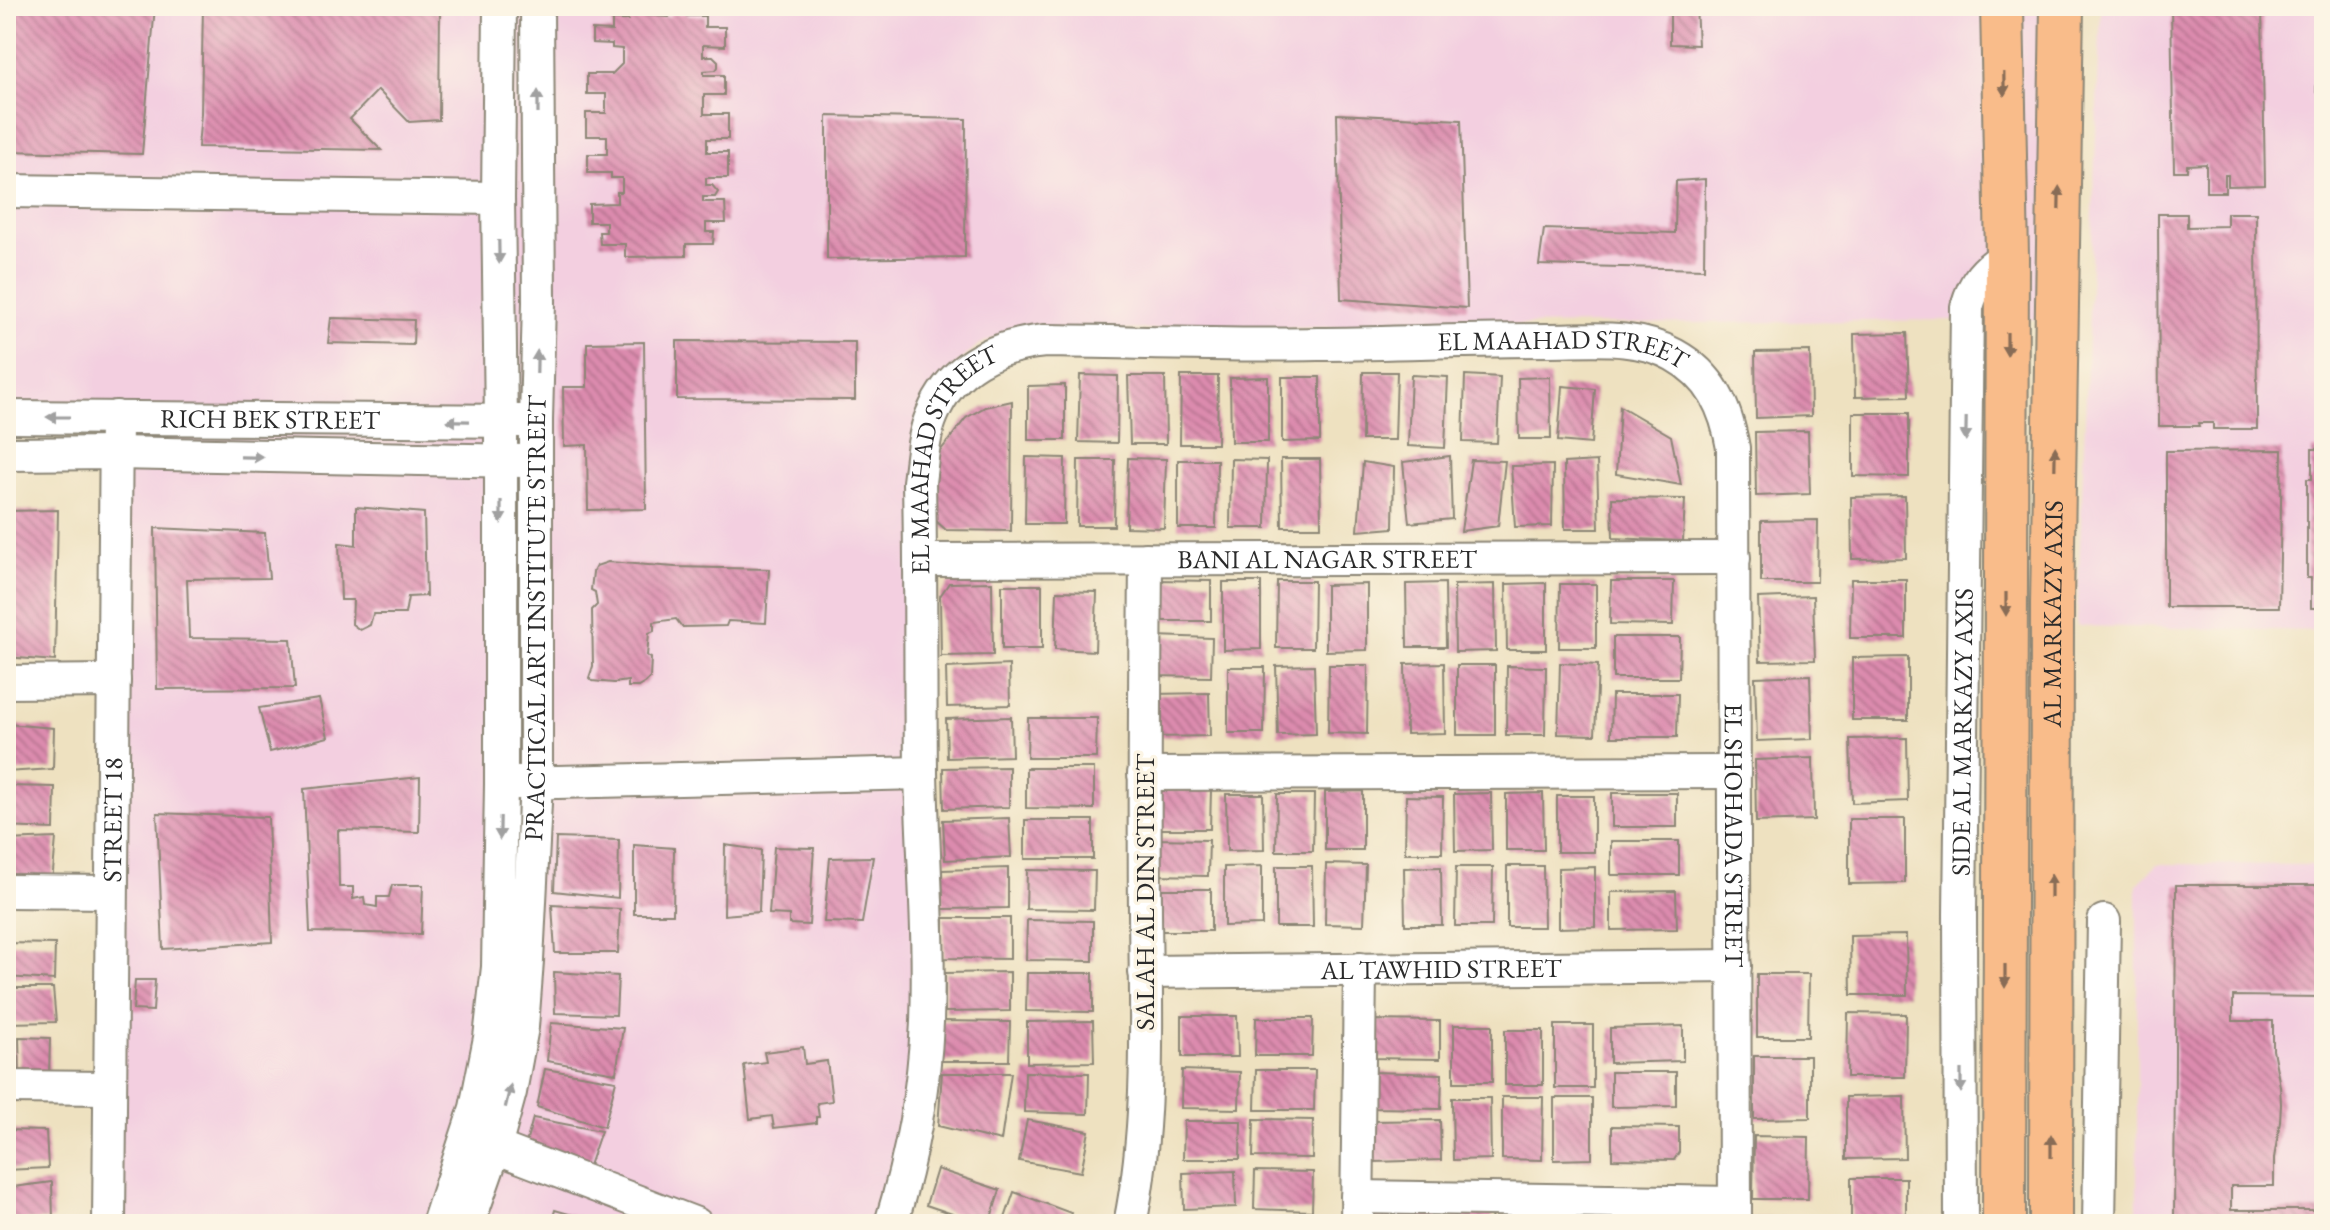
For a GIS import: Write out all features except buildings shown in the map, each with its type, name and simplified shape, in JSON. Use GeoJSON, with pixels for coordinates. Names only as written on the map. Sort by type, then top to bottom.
{"type":"FeatureCollection","features":[{"type":"Feature","properties":{"kind":"main road","name":"AL MARKAZY AXIS"},"geometry":{"type":"LineString","coordinates":[[2002,6],[2007,256],[2004,1224]]}},
{"type":"Feature","properties":{"kind":"main road","name":"AL MARKAZY AXIS"},"geometry":{"type":"LineString","coordinates":[[2051,1224],[2052,604],[2062,6]]}},
{"type":"Feature","properties":{"kind":"street","name":"PRACTICAL ART INSTITUTE STREET"},"geometry":{"type":"LineString","coordinates":[[438,1224],[476,1108],[490,1038],[498,967],[501,784],[500,6]]}},
{"type":"Feature","properties":{"kind":"street","name":"PRACTICAL ART INSTITUTE STREET"},"geometry":{"type":"LineString","coordinates":[[468,1224],[495,1147],[510,1092],[522,1027],[536,783],[537,6]]}},
{"type":"Feature","properties":{"kind":"street"},"geometry":{"type":"LineString","coordinates":[[6,191],[498,198]]}},
{"type":"Feature","properties":{"kind":"street","name":"SIDE AL MARKAZY AXIS"},"geometry":{"type":"LineString","coordinates":[[1961,1224],[1960,914],[1967,307],[1971,291],[1980,276],[2007,256]]}},
{"type":"Feature","properties":{"kind":"street","name":"EL MAAHAD STREET"},"geometry":{"type":"LineString","coordinates":[[891,1224],[912,1148],[927,1023],[919,482],[924,443],[932,415],[946,390],[966,369],[989,354],[1016,344],[1045,341],[1316,344],[1617,341],[1646,344],[1673,354],[1697,371],[1716,393],[1728,420],[1733,448]]}},
{"type":"Feature","properties":{"kind":"street","name":"RICH BEK STREET"},"geometry":{"type":"LineString","coordinates":[[6,417],[536,420]]}},
{"type":"Feature","properties":{"kind":"street","name":"STREET 18"},"geometry":{"type":"LineString","coordinates":[[109,1224],[116,417]]}},
{"type":"Feature","properties":{"kind":"street"},"geometry":{"type":"LineString","coordinates":[[193,456],[194,418]]}},
{"type":"Feature","properties":{"kind":"street","name":"EL SHOHADA STREET"},"geometry":{"type":"LineString","coordinates":[[1733,448],[1735,1213]]}},
{"type":"Feature","properties":{"kind":"street","name":"RICH BEK STREET"},"geometry":{"type":"LineString","coordinates":[[6,454],[536,460]]}},
{"type":"Feature","properties":{"kind":"street","name":"BANI AL NAGAR STREET"},"geometry":{"type":"LineString","coordinates":[[921,560],[1734,558]]}},
{"type":"Feature","properties":{"kind":"street","name":"SALAH AL DIN STREET"},"geometry":{"type":"LineString","coordinates":[[1130,1224],[1145,1098],[1147,1034],[1144,774],[1146,559]]}},
{"type":"Feature","properties":{"kind":"street"},"geometry":{"type":"LineString","coordinates":[[6,682],[114,681]]}},
{"type":"Feature","properties":{"kind":"street"},"geometry":{"type":"LineString","coordinates":[[1144,774],[1734,772]]}},
{"type":"Feature","properties":{"kind":"street"},"geometry":{"type":"LineString","coordinates":[[501,784],[921,773]]}},
{"type":"Feature","properties":{"kind":"street"},"geometry":{"type":"LineString","coordinates":[[6,891],[111,892]]}},
{"type":"Feature","properties":{"kind":"street"},"geometry":{"type":"LineString","coordinates":[[2099,1224],[2104,921]]}},
{"type":"Feature","properties":{"kind":"street","name":"AL TAWHID STREET"},"geometry":{"type":"LineString","coordinates":[[1145,972],[1735,966]]}},
{"type":"Feature","properties":{"kind":"street"},"geometry":{"type":"LineString","coordinates":[[1360,969],[1357,1210],[1735,1213]]}},
{"type":"Feature","properties":{"kind":"street"},"geometry":{"type":"LineString","coordinates":[[6,1087],[109,1088]]}},
{"type":"Feature","properties":{"kind":"street"},"geometry":{"type":"LineString","coordinates":[[495,1147],[696,1224]]}},
{"type":"Feature","properties":{"kind":"shaded area"},"geometry":{"type":"Polygon","coordinates":[[[6,6],[2056,6],[2039,319],[1010,331],[978,345],[933,386],[922,1034],[883,1224],[117,1224],[120,433],[6,431],[6,6]]]}},
{"type":"Feature","properties":{"kind":"shaded area"},"geometry":{"type":"Polygon","coordinates":[[[2101,6],[2324,6],[2324,631],[2077,626],[2101,6]]]}},
{"type":"Feature","properties":{"kind":"shaded area"},"geometry":{"type":"Polygon","coordinates":[[[2157,864],[2324,865],[2324,1224],[2137,1224],[2137,885],[2157,864]]]}}]}
